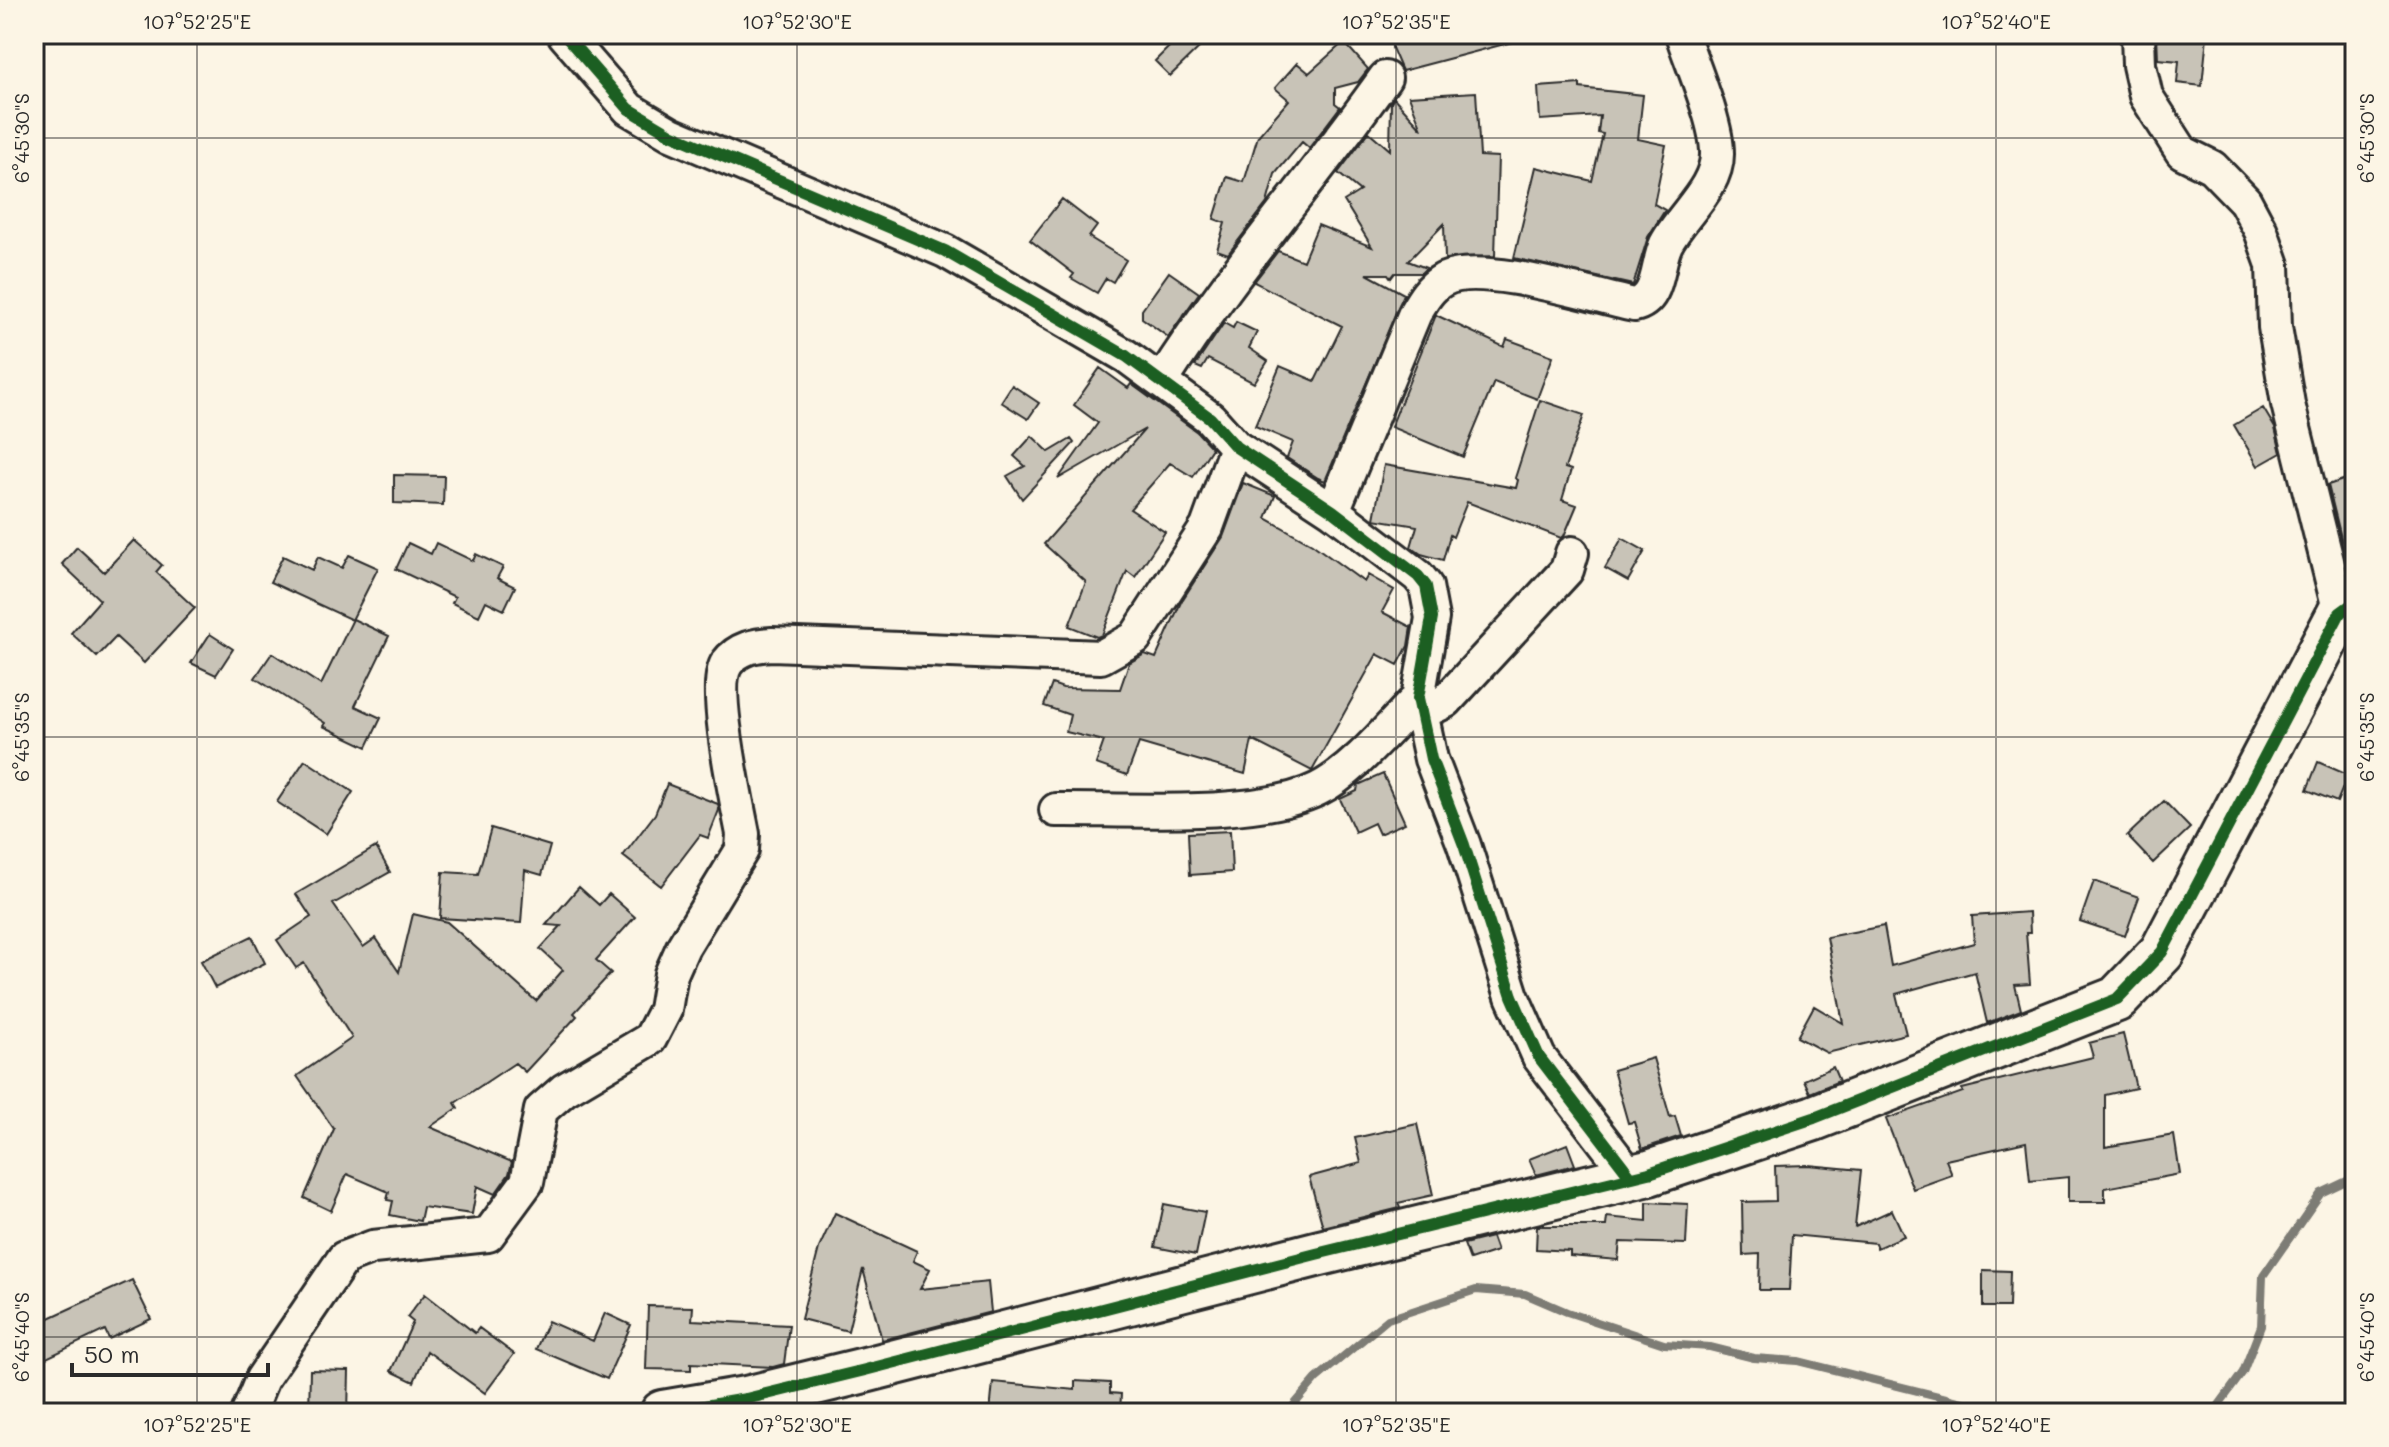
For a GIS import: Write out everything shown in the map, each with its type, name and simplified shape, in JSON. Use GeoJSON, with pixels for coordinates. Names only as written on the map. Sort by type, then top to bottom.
{"type":"FeatureCollection","features":[{"type":"Feature","properties":{"kind":"street"},"geometry":{"type":"LineString","coordinates":[[564,34],[629,109],[639,116],[671,134],[945,251],[1126,356],[1210,418],[1236,447],[1333,511],[1426,586],[1432,618],[1420,706],[1431,759],[1464,845],[1512,996],[1539,1057],[1631,1177]]}},
{"type":"Feature","properties":{"kind":"street"},"geometry":{"type":"LineString","coordinates":[[1333,511],[1415,313],[1426,294],[1443,280],[1489,273],[1634,305],[1644,303],[1651,295],[1666,245],[1707,184],[1717,153],[1682,34]]}},
{"type":"Feature","properties":{"kind":"street"},"geometry":{"type":"LineString","coordinates":[[663,1413],[746,1399],[850,1374],[1631,1177],[1814,1118],[2117,999],[2162,952],[2347,607],[2288,404],[2275,327],[2273,265],[2265,242],[2245,201],[2212,167],[2182,152],[2146,96],[2139,65],[2138,34]]}},
{"type":"Feature","properties":{"kind":"street"},"geometry":{"type":"LineString","coordinates":[[1162,381],[1209,307],[1260,246],[1385,78]]}},
{"type":"Feature","properties":{"kind":"street"},"geometry":{"type":"LineString","coordinates":[[248,1413],[262,1379],[344,1258],[373,1247],[488,1235],[527,1182],[536,1122],[550,1099],[650,1039],[665,1010],[671,974],[683,947],[742,850],[743,834],[720,691],[726,664],[735,655],[757,645],[772,644],[1101,657],[1118,651],[1135,638],[1207,527],[1236,447]]}},
{"type":"Feature","properties":{"kind":"street"},"geometry":{"type":"LineString","coordinates":[[1056,810],[1249,806],[1297,798],[1338,776],[1420,706],[1446,701],[1567,570],[1572,553]]}},
{"type":"Feature","properties":{"kind":"building"},"geometry":{"type":"Polygon","coordinates":[[[1182,34],[1188,34],[1201,46],[1170,76],[1155,61],[1182,34]]]}},
{"type":"Feature","properties":{"kind":"building"},"geometry":{"type":"Polygon","coordinates":[[[1392,34],[1515,34],[1516,41],[1402,71],[1392,48],[1392,34]]]}},
{"type":"Feature","properties":{"kind":"building"},"geometry":{"type":"Polygon","coordinates":[[[2157,34],[2207,36],[2202,86],[2177,83],[2179,61],[2158,59],[2157,34]]]}},
{"type":"Feature","properties":{"kind":"building"},"geometry":{"type":"Polygon","coordinates":[[[1344,42],[1368,69],[1358,82],[1335,88],[1335,103],[1340,107],[1309,148],[1302,142],[1275,174],[1267,203],[1228,254],[1217,250],[1225,223],[1214,219],[1227,177],[1244,182],[1258,136],[1289,100],[1275,88],[1297,63],[1309,73],[1344,42]]]}},
{"type":"Feature","properties":{"kind":"building"},"geometry":{"type":"Polygon","coordinates":[[[1580,84],[1580,88],[1643,95],[1638,139],[1666,145],[1654,204],[1665,210],[1648,237],[1633,285],[1514,258],[1536,167],[1592,181],[1603,134],[1598,133],[1600,116],[1540,120],[1538,87],[1580,84]]]}},
{"type":"Feature","properties":{"kind":"building"},"geometry":{"type":"Polygon","coordinates":[[[1476,92],[1480,156],[1498,157],[1495,256],[1445,259],[1444,224],[1408,261],[1426,268],[1421,273],[1395,273],[1391,278],[1388,274],[1367,274],[1404,294],[1325,481],[1287,458],[1293,442],[1255,426],[1280,366],[1315,381],[1342,326],[1254,282],[1278,251],[1303,261],[1318,225],[1372,247],[1344,201],[1360,191],[1338,173],[1369,132],[1390,150],[1391,103],[1394,98],[1422,129],[1409,96],[1476,92]]]}},
{"type":"Feature","properties":{"kind":"building"},"geometry":{"type":"Polygon","coordinates":[[[1062,199],[1097,226],[1089,237],[1126,260],[1113,282],[1106,278],[1097,293],[1071,278],[1074,274],[1030,240],[1062,199]]]}},
{"type":"Feature","properties":{"kind":"building"},"geometry":{"type":"Polygon","coordinates":[[[1169,272],[1199,293],[1168,337],[1142,318],[1142,310],[1169,272]]]}},
{"type":"Feature","properties":{"kind":"building"},"geometry":{"type":"Polygon","coordinates":[[[1436,315],[1504,347],[1507,339],[1553,356],[1537,399],[1494,382],[1463,457],[1391,427],[1436,315]]]}},
{"type":"Feature","properties":{"kind":"building"},"geometry":{"type":"Polygon","coordinates":[[[1236,322],[1257,332],[1249,348],[1268,361],[1254,383],[1208,359],[1202,369],[1195,366],[1224,323],[1233,328],[1236,322]]]}},
{"type":"Feature","properties":{"kind":"building"},"geometry":{"type":"Polygon","coordinates":[[[1100,368],[1128,388],[1131,384],[1197,432],[1212,448],[1193,477],[1170,463],[1130,509],[1165,532],[1135,577],[1127,571],[1102,635],[1097,637],[1069,626],[1086,582],[1044,544],[1145,429],[1058,479],[1098,423],[1074,405],[1100,368]]]}},
{"type":"Feature","properties":{"kind":"building"},"geometry":{"type":"Polygon","coordinates":[[[1012,385],[1039,403],[1028,419],[1001,402],[1012,385]]]}},
{"type":"Feature","properties":{"kind":"building"},"geometry":{"type":"Polygon","coordinates":[[[1540,400],[1584,415],[1565,468],[1571,470],[1562,500],[1577,505],[1564,536],[1561,538],[1467,502],[1453,537],[1450,535],[1443,560],[1421,554],[1411,547],[1417,526],[1374,519],[1384,465],[1516,488],[1518,480],[1515,478],[1540,400]]]}},
{"type":"Feature","properties":{"kind":"building"},"geometry":{"type":"Polygon","coordinates":[[[2263,408],[2275,428],[2281,453],[2258,466],[2234,425],[2263,408]]]}},
{"type":"Feature","properties":{"kind":"building"},"geometry":{"type":"Polygon","coordinates":[[[1032,436],[1049,452],[1071,439],[1074,443],[1022,499],[1007,476],[1025,466],[1014,456],[1032,436]]]}},
{"type":"Feature","properties":{"kind":"building"},"geometry":{"type":"Polygon","coordinates":[[[394,475],[444,476],[443,505],[394,503],[394,475]]]}},
{"type":"Feature","properties":{"kind":"building"},"geometry":{"type":"Polygon","coordinates":[[[2355,476],[2355,577],[2351,578],[2328,485],[2355,476]]]}},
{"type":"Feature","properties":{"kind":"building"},"geometry":{"type":"Polygon","coordinates":[[[1243,483],[1275,496],[1266,518],[1312,544],[1364,582],[1368,575],[1394,590],[1382,612],[1411,627],[1408,646],[1398,665],[1377,654],[1312,771],[1252,740],[1245,774],[1139,743],[1127,775],[1096,764],[1104,741],[1066,732],[1070,715],[1044,706],[1052,684],[1063,688],[1120,689],[1129,663],[1145,654],[1156,658],[1181,602],[1223,537],[1243,483]]]}},
{"type":"Feature","properties":{"kind":"building"},"geometry":{"type":"Polygon","coordinates":[[[1622,538],[1645,551],[1628,581],[1605,568],[1622,538]]]}},
{"type":"Feature","properties":{"kind":"building"},"geometry":{"type":"Polygon","coordinates":[[[134,540],[162,565],[156,572],[195,608],[144,663],[116,637],[97,657],[71,633],[100,600],[62,564],[77,547],[104,572],[134,540]]]}},
{"type":"Feature","properties":{"kind":"building"},"geometry":{"type":"Polygon","coordinates":[[[408,543],[431,554],[436,543],[473,561],[476,554],[503,567],[497,578],[515,587],[504,610],[486,601],[479,616],[452,603],[455,597],[396,569],[408,543]]]}},
{"type":"Feature","properties":{"kind":"building"},"geometry":{"type":"Polygon","coordinates":[[[349,555],[378,568],[352,620],[270,582],[283,556],[312,570],[318,557],[342,568],[349,555]]]}},
{"type":"Feature","properties":{"kind":"building"},"geometry":{"type":"Polygon","coordinates":[[[353,619],[389,636],[355,706],[381,718],[367,747],[323,726],[325,723],[255,678],[272,653],[321,685],[353,619]]]}},
{"type":"Feature","properties":{"kind":"building"},"geometry":{"type":"Polygon","coordinates":[[[210,634],[233,649],[216,675],[191,663],[210,634]]]}},
{"type":"Feature","properties":{"kind":"building"},"geometry":{"type":"Polygon","coordinates":[[[305,760],[353,792],[326,834],[277,802],[305,760]]]}},
{"type":"Feature","properties":{"kind":"building"},"geometry":{"type":"Polygon","coordinates":[[[2318,762],[2348,775],[2337,802],[2307,790],[2318,762]]]}},
{"type":"Feature","properties":{"kind":"building"},"geometry":{"type":"Polygon","coordinates":[[[1383,774],[1405,823],[1379,834],[1374,823],[1355,832],[1340,799],[1357,791],[1358,785],[1383,774]]]}},
{"type":"Feature","properties":{"kind":"building"},"geometry":{"type":"Polygon","coordinates":[[[667,784],[718,804],[719,810],[708,838],[700,835],[661,886],[623,856],[655,814],[667,784]]]}},
{"type":"Feature","properties":{"kind":"building"},"geometry":{"type":"Polygon","coordinates":[[[2164,801],[2190,828],[2153,863],[2127,836],[2164,801]]]}},
{"type":"Feature","properties":{"kind":"building"},"geometry":{"type":"Polygon","coordinates":[[[491,828],[550,846],[542,875],[525,870],[521,923],[440,918],[443,872],[478,874],[491,828]]]}},
{"type":"Feature","properties":{"kind":"building"},"geometry":{"type":"Polygon","coordinates":[[[1230,831],[1232,872],[1190,875],[1188,833],[1230,831]]]}},
{"type":"Feature","properties":{"kind":"building"},"geometry":{"type":"Polygon","coordinates":[[[376,847],[390,872],[333,904],[363,947],[376,938],[399,972],[413,914],[447,922],[536,1001],[563,970],[540,949],[561,926],[546,925],[579,887],[599,905],[609,894],[635,917],[596,960],[611,973],[574,1013],[577,1016],[525,1072],[515,1063],[455,1103],[458,1108],[430,1127],[512,1162],[509,1174],[495,1194],[477,1186],[472,1214],[423,1207],[420,1221],[390,1215],[393,1201],[387,1200],[389,1192],[347,1174],[331,1211],[304,1198],[334,1129],[297,1076],[352,1038],[304,963],[296,968],[277,940],[311,917],[296,894],[376,847]]]}},
{"type":"Feature","properties":{"kind":"building"},"geometry":{"type":"Polygon","coordinates":[[[2094,881],[2139,897],[2125,936],[2080,921],[2094,881]]]}},
{"type":"Feature","properties":{"kind":"building"},"geometry":{"type":"Polygon","coordinates":[[[2029,912],[2030,933],[2026,933],[2030,984],[2015,985],[2021,1010],[1987,1023],[1975,972],[1896,994],[1906,1034],[1827,1053],[1797,1037],[1814,1006],[1843,1023],[1827,937],[1884,926],[1891,966],[1974,943],[1972,916],[2029,912]]]}},
{"type":"Feature","properties":{"kind":"building"},"geometry":{"type":"Polygon","coordinates":[[[252,936],[265,963],[215,988],[201,961],[252,936]]]}},
{"type":"Feature","properties":{"kind":"building"},"geometry":{"type":"Polygon","coordinates":[[[2123,1034],[2136,1088],[2105,1095],[2105,1147],[2174,1135],[2180,1174],[2105,1188],[2105,1202],[2068,1202],[2068,1177],[2030,1181],[2026,1142],[1946,1160],[1952,1175],[1913,1189],[1886,1119],[1963,1092],[1962,1089],[2093,1057],[2089,1043],[2123,1034]]]}},
{"type":"Feature","properties":{"kind":"building"},"geometry":{"type":"Polygon","coordinates":[[[1653,1058],[1670,1117],[1675,1116],[1681,1136],[1642,1149],[1634,1122],[1628,1123],[1613,1070],[1653,1058]]]}},
{"type":"Feature","properties":{"kind":"building"},"geometry":{"type":"Polygon","coordinates":[[[1833,1067],[1839,1081],[1810,1093],[1804,1080],[1833,1067]]]}},
{"type":"Feature","properties":{"kind":"building"},"geometry":{"type":"Polygon","coordinates":[[[1417,1124],[1433,1195],[1398,1203],[1400,1208],[1323,1227],[1309,1177],[1361,1163],[1355,1138],[1417,1124]]]}},
{"type":"Feature","properties":{"kind":"building"},"geometry":{"type":"Polygon","coordinates":[[[1567,1144],[1575,1165],[1536,1175],[1529,1159],[1567,1144]]]}},
{"type":"Feature","properties":{"kind":"building"},"geometry":{"type":"Polygon","coordinates":[[[1808,1165],[1861,1170],[1855,1227],[1892,1210],[1904,1236],[1877,1248],[1875,1243],[1792,1235],[1789,1290],[1759,1290],[1760,1254],[1743,1255],[1742,1202],[1776,1201],[1775,1166],[1808,1165]]]}},
{"type":"Feature","properties":{"kind":"building"},"geometry":{"type":"Polygon","coordinates":[[[1647,1202],[1688,1204],[1686,1244],[1620,1242],[1618,1260],[1570,1256],[1570,1251],[1536,1249],[1537,1226],[1606,1226],[1607,1217],[1647,1221],[1647,1202]]]}},
{"type":"Feature","properties":{"kind":"building"},"geometry":{"type":"Polygon","coordinates":[[[1164,1204],[1205,1212],[1196,1255],[1155,1247],[1164,1204]]]}},
{"type":"Feature","properties":{"kind":"building"},"geometry":{"type":"Polygon","coordinates":[[[835,1213],[917,1251],[913,1261],[930,1269],[920,1289],[988,1282],[991,1312],[882,1340],[863,1269],[848,1331],[801,1319],[819,1248],[835,1213]]]}},
{"type":"Feature","properties":{"kind":"building"},"geometry":{"type":"Polygon","coordinates":[[[1492,1237],[1497,1251],[1470,1260],[1464,1244],[1492,1237]]]}},
{"type":"Feature","properties":{"kind":"building"},"geometry":{"type":"Polygon","coordinates":[[[1983,1270],[2010,1271],[2009,1307],[1983,1307],[1983,1270]]]}},
{"type":"Feature","properties":{"kind":"building"},"geometry":{"type":"Polygon","coordinates":[[[132,1280],[151,1319],[109,1339],[105,1330],[34,1364],[34,1325],[132,1280]]]}},
{"type":"Feature","properties":{"kind":"building"},"geometry":{"type":"Polygon","coordinates":[[[425,1294],[475,1333],[479,1328],[514,1354],[485,1393],[427,1351],[414,1382],[391,1371],[413,1322],[407,1317],[425,1294]]]}},
{"type":"Feature","properties":{"kind":"building"},"geometry":{"type":"Polygon","coordinates":[[[648,1306],[693,1307],[692,1320],[789,1325],[784,1364],[773,1367],[691,1363],[691,1370],[646,1369],[648,1306]]]}},
{"type":"Feature","properties":{"kind":"building"},"geometry":{"type":"Polygon","coordinates":[[[605,1313],[631,1325],[607,1379],[536,1349],[548,1321],[593,1341],[605,1313]]]}},
{"type":"Feature","properties":{"kind":"building"},"geometry":{"type":"Polygon","coordinates":[[[310,1370],[349,1371],[348,1413],[309,1413],[310,1370]]]}},
{"type":"Feature","properties":{"kind":"building"},"geometry":{"type":"Polygon","coordinates":[[[1075,1381],[1110,1383],[1110,1393],[1121,1394],[1120,1413],[990,1413],[993,1382],[1075,1390],[1075,1381]]]}},
{"type":"Feature","properties":{"kind":"waterway"},"geometry":{"type":"LineString","coordinates":[[2213,1413],[2243,1372],[2261,1326],[2263,1276],[2321,1193],[2355,1177]]}},
{"type":"Feature","properties":{"kind":"waterway"},"geometry":{"type":"LineString","coordinates":[[1287,1413],[1316,1379],[1388,1319],[1476,1290],[1525,1294],[1567,1312],[1664,1344],[1710,1347],[1754,1358],[1798,1361],[1990,1409],[2031,1413]]}},
{"type":"Feature","properties":{"kind":"cycle path"},"geometry":{"type":"LineString","coordinates":[[564,34],[629,109],[671,134],[945,251],[1126,356],[1210,418],[1236,447],[1333,511],[1418,576],[1426,586],[1432,618],[1418,698],[1431,759],[1464,845],[1512,996],[1539,1057],[1631,1177]]}},
{"type":"Feature","properties":{"kind":"cycle path"},"geometry":{"type":"LineString","coordinates":[[663,1413],[746,1399],[1649,1173],[1814,1118],[2117,999],[2162,952],[2340,613],[2355,602]]}}]}
